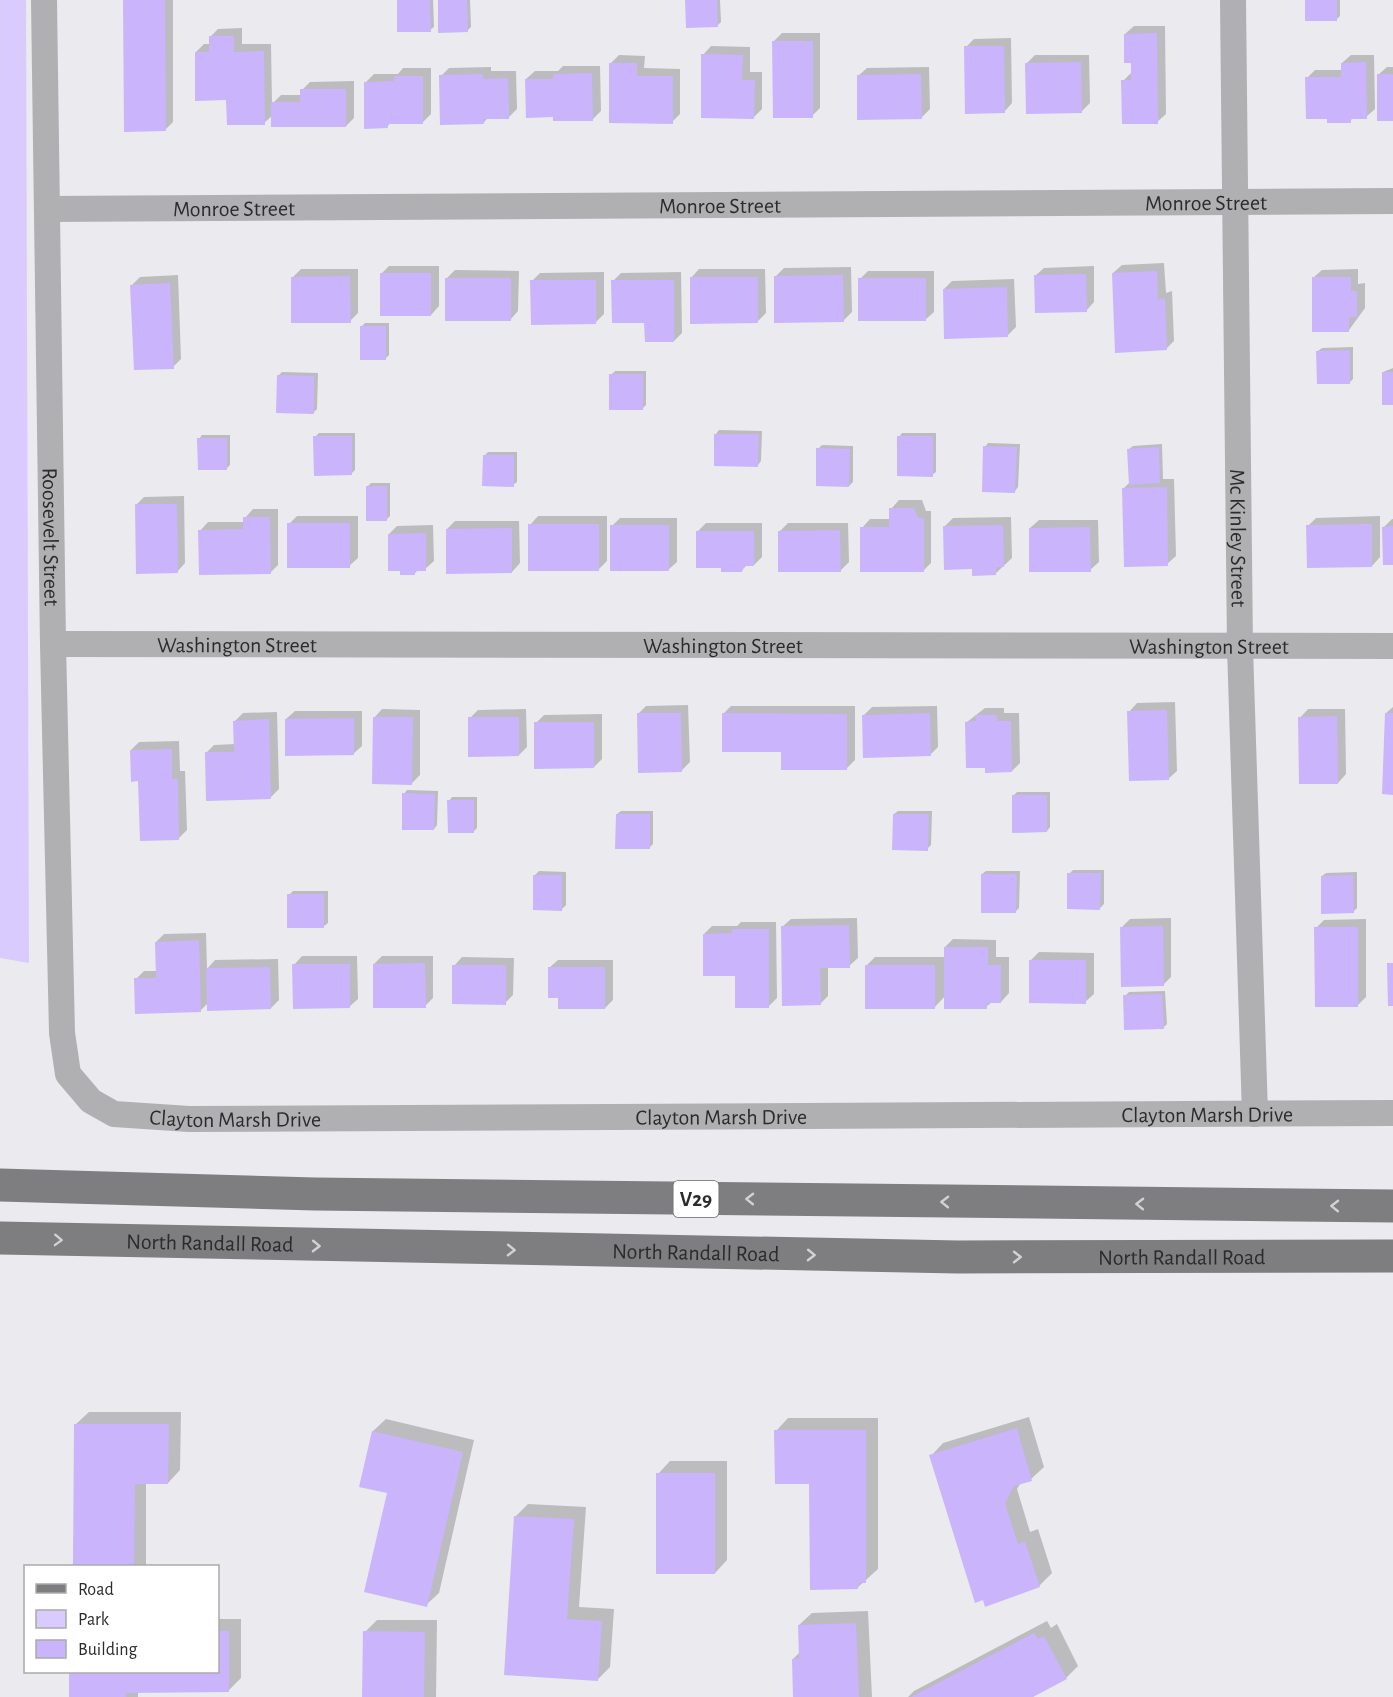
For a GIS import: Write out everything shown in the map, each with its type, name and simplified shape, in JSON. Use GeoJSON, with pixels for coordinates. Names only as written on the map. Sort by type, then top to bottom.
{"type":"FeatureCollection","features":[{"type":"Feature","properties":{"kind":"main road","name":"V29"},"geometry":{"type":"LineString","coordinates":[[0,1185],[315,1194],[1393,1206]]}},
{"type":"Feature","properties":{"kind":"main road","name":"North Randall Road"},"geometry":{"type":"LineString","coordinates":[[0,1238],[958,1257],[1393,1256]]}},
{"type":"Feature","properties":{"kind":"street","name":"Roosevelt Street"},"geometry":{"type":"LineString","coordinates":[[44,0],[53,644],[62,1033],[68,1074]]}},
{"type":"Feature","properties":{"kind":"street","name":"Mc Kinley Street"},"geometry":{"type":"LineString","coordinates":[[1233,0],[1240,648],[1255,1114]]}},
{"type":"Feature","properties":{"kind":"street","name":"Monroe Street"},"geometry":{"type":"LineString","coordinates":[[48,209],[1393,201]]}},
{"type":"Feature","properties":{"kind":"street","name":"Washington Street"},"geometry":{"type":"LineString","coordinates":[[53,644],[1240,648],[1393,646]]}},
{"type":"Feature","properties":{"kind":"street","name":"Clayton Marsh Drive"},"geometry":{"type":"LineString","coordinates":[[68,1074],[90,1101],[114,1114],[189,1119],[1393,1113]]}},
{"type":"Feature","properties":{"kind":"green space"},"geometry":{"type":"Polygon","coordinates":[[[0,0],[26,0],[29,963],[0,958],[0,0]]]}},
{"type":"Feature","properties":{"kind":"building"},"geometry":{"type":"Polygon","coordinates":[[[123,0],[165,0],[166,131],[124,132],[123,0]]]}},
{"type":"Feature","properties":{"kind":"building"},"geometry":{"type":"Polygon","coordinates":[[[397,0],[430,0],[431,32],[397,32],[397,0]]]}},
{"type":"Feature","properties":{"kind":"building"},"geometry":{"type":"Polygon","coordinates":[[[438,0],[467,0],[468,32],[438,33],[438,0]]]}},
{"type":"Feature","properties":{"kind":"building"},"geometry":{"type":"Polygon","coordinates":[[[685,0],[717,0],[718,27],[686,28],[685,0]]]}},
{"type":"Feature","properties":{"kind":"building"},"geometry":{"type":"Polygon","coordinates":[[[1305,0],[1337,0],[1337,21],[1305,21],[1305,0]]]}},
{"type":"Feature","properties":{"kind":"building"},"geometry":{"type":"Polygon","coordinates":[[[1157,33],[1158,124],[1122,124],[1121,80],[1131,80],[1131,63],[1124,63],[1124,34],[1157,33]]]}},
{"type":"Feature","properties":{"kind":"building"},"geometry":{"type":"Polygon","coordinates":[[[209,36],[234,36],[234,52],[264,51],[265,125],[227,125],[226,100],[195,101],[195,52],[209,52],[209,36]]]}},
{"type":"Feature","properties":{"kind":"building"},"geometry":{"type":"Polygon","coordinates":[[[772,41],[813,41],[813,118],[773,118],[772,41]]]}},
{"type":"Feature","properties":{"kind":"building"},"geometry":{"type":"Polygon","coordinates":[[[964,46],[1004,46],[1005,113],[965,114],[964,46]]]}},
{"type":"Feature","properties":{"kind":"building"},"geometry":{"type":"Polygon","coordinates":[[[701,54],[743,55],[742,80],[755,80],[754,119],[701,118],[701,54]]]}},
{"type":"Feature","properties":{"kind":"building"},"geometry":{"type":"Polygon","coordinates":[[[1081,62],[1082,113],[1026,114],[1025,63],[1081,62]]]}},
{"type":"Feature","properties":{"kind":"building"},"geometry":{"type":"Polygon","coordinates":[[[1366,62],[1367,119],[1351,119],[1351,123],[1327,123],[1327,119],[1306,119],[1305,77],[1341,77],[1341,63],[1366,62]]]}},
{"type":"Feature","properties":{"kind":"building"},"geometry":{"type":"Polygon","coordinates":[[[609,63],[637,63],[637,76],[673,76],[673,124],[609,123],[609,63]]]}},
{"type":"Feature","properties":{"kind":"building"},"geometry":{"type":"Polygon","coordinates":[[[592,73],[593,121],[553,121],[553,117],[526,118],[525,79],[553,79],[553,74],[592,73]]]}},
{"type":"Feature","properties":{"kind":"building"},"geometry":{"type":"Polygon","coordinates":[[[483,74],[483,79],[508,78],[509,119],[483,119],[484,124],[440,125],[439,75],[483,74]]]}},
{"type":"Feature","properties":{"kind":"building"},"geometry":{"type":"Polygon","coordinates":[[[921,74],[922,119],[857,120],[857,75],[921,74]]]}},
{"type":"Feature","properties":{"kind":"building"},"geometry":{"type":"Polygon","coordinates":[[[1377,74],[1393,74],[1393,121],[1377,121],[1377,74]]]}},
{"type":"Feature","properties":{"kind":"building"},"geometry":{"type":"Polygon","coordinates":[[[394,76],[423,76],[423,124],[387,124],[388,128],[364,129],[364,82],[394,81],[394,76]]]}},
{"type":"Feature","properties":{"kind":"building"},"geometry":{"type":"Polygon","coordinates":[[[300,89],[346,89],[346,127],[271,127],[271,102],[300,102],[300,89]]]}},
{"type":"Feature","properties":{"kind":"building"},"geometry":{"type":"Polygon","coordinates":[[[1157,271],[1158,300],[1165,298],[1167,350],[1115,353],[1112,273],[1157,271]]]}},
{"type":"Feature","properties":{"kind":"building"},"geometry":{"type":"Polygon","coordinates":[[[380,273],[431,273],[431,316],[380,316],[380,273]]]}},
{"type":"Feature","properties":{"kind":"building"},"geometry":{"type":"Polygon","coordinates":[[[1086,274],[1087,312],[1035,313],[1034,275],[1086,274]]]}},
{"type":"Feature","properties":{"kind":"building"},"geometry":{"type":"Polygon","coordinates":[[[843,275],[844,322],[774,323],[774,276],[843,275]]]}},
{"type":"Feature","properties":{"kind":"building"},"geometry":{"type":"Polygon","coordinates":[[[350,276],[351,323],[291,323],[291,277],[350,276]]]}},
{"type":"Feature","properties":{"kind":"building"},"geometry":{"type":"Polygon","coordinates":[[[690,277],[758,277],[758,323],[690,324],[690,277]]]}},
{"type":"Feature","properties":{"kind":"building"},"geometry":{"type":"Polygon","coordinates":[[[1312,277],[1351,277],[1351,291],[1357,291],[1357,317],[1349,317],[1349,332],[1312,332],[1312,277]]]}},
{"type":"Feature","properties":{"kind":"building"},"geometry":{"type":"Polygon","coordinates":[[[445,278],[511,278],[511,321],[445,321],[445,278]]]}},
{"type":"Feature","properties":{"kind":"building"},"geometry":{"type":"Polygon","coordinates":[[[858,278],[926,278],[926,321],[858,321],[858,278]]]}},
{"type":"Feature","properties":{"kind":"building"},"geometry":{"type":"Polygon","coordinates":[[[530,280],[596,280],[596,324],[531,325],[530,280]]]}},
{"type":"Feature","properties":{"kind":"building"},"geometry":{"type":"Polygon","coordinates":[[[611,280],[674,280],[674,342],[645,342],[644,323],[612,323],[611,280]]]}},
{"type":"Feature","properties":{"kind":"building"},"geometry":{"type":"Polygon","coordinates":[[[170,283],[174,369],[134,370],[130,285],[170,283]]]}},
{"type":"Feature","properties":{"kind":"building"},"geometry":{"type":"Polygon","coordinates":[[[1007,287],[1008,337],[944,339],[943,289],[1007,287]]]}},
{"type":"Feature","properties":{"kind":"building"},"geometry":{"type":"Polygon","coordinates":[[[360,326],[386,326],[386,360],[360,360],[360,326]]]}},
{"type":"Feature","properties":{"kind":"building"},"geometry":{"type":"Polygon","coordinates":[[[1350,350],[1350,384],[1317,384],[1316,351],[1350,350]]]}},
{"type":"Feature","properties":{"kind":"building"},"geometry":{"type":"Polygon","coordinates":[[[1382,372],[1393,372],[1393,405],[1382,405],[1382,372]]]}},
{"type":"Feature","properties":{"kind":"building"},"geometry":{"type":"Polygon","coordinates":[[[609,374],[643,374],[643,410],[609,410],[609,374]]]}},
{"type":"Feature","properties":{"kind":"building"},"geometry":{"type":"Polygon","coordinates":[[[277,375],[314,376],[314,414],[276,413],[277,375]]]}},
{"type":"Feature","properties":{"kind":"building"},"geometry":{"type":"Polygon","coordinates":[[[714,434],[759,434],[758,467],[714,466],[714,434]]]}},
{"type":"Feature","properties":{"kind":"building"},"geometry":{"type":"Polygon","coordinates":[[[313,436],[352,436],[352,475],[314,476],[313,436]]]}},
{"type":"Feature","properties":{"kind":"building"},"geometry":{"type":"Polygon","coordinates":[[[897,436],[933,436],[933,477],[897,476],[897,436]]]}},
{"type":"Feature","properties":{"kind":"building"},"geometry":{"type":"Polygon","coordinates":[[[197,438],[227,438],[227,470],[198,470],[197,438]]]}},
{"type":"Feature","properties":{"kind":"building"},"geometry":{"type":"Polygon","coordinates":[[[983,446],[1017,447],[1015,493],[982,492],[983,446]]]}},
{"type":"Feature","properties":{"kind":"building"},"geometry":{"type":"Polygon","coordinates":[[[1159,447],[1160,483],[1129,485],[1127,449],[1159,447]]]}},
{"type":"Feature","properties":{"kind":"building"},"geometry":{"type":"Polygon","coordinates":[[[816,448],[850,449],[849,487],[816,486],[816,448]]]}},
{"type":"Feature","properties":{"kind":"building"},"geometry":{"type":"Polygon","coordinates":[[[483,455],[514,455],[514,487],[482,486],[483,455]]]}},
{"type":"Feature","properties":{"kind":"building"},"geometry":{"type":"Polygon","coordinates":[[[366,486],[387,486],[387,521],[366,521],[366,486]]]}},
{"type":"Feature","properties":{"kind":"building"},"geometry":{"type":"Polygon","coordinates":[[[1167,487],[1168,566],[1124,567],[1122,488],[1167,487]]]}},
{"type":"Feature","properties":{"kind":"building"},"geometry":{"type":"Polygon","coordinates":[[[135,504],[177,504],[178,573],[136,574],[135,504]]]}},
{"type":"Feature","properties":{"kind":"building"},"geometry":{"type":"Polygon","coordinates":[[[889,508],[914,508],[918,518],[924,518],[924,572],[860,572],[860,527],[889,527],[889,508]]]}},
{"type":"Feature","properties":{"kind":"building"},"geometry":{"type":"Polygon","coordinates":[[[243,517],[270,517],[271,574],[199,575],[198,530],[243,529],[243,517]]]}},
{"type":"Feature","properties":{"kind":"building"},"geometry":{"type":"Polygon","coordinates":[[[287,523],[350,523],[350,568],[287,568],[287,523]]]}},
{"type":"Feature","properties":{"kind":"building"},"geometry":{"type":"Polygon","coordinates":[[[528,524],[599,524],[599,571],[528,571],[528,524]]]}},
{"type":"Feature","properties":{"kind":"building"},"geometry":{"type":"Polygon","coordinates":[[[1372,524],[1372,567],[1307,568],[1306,525],[1372,524]]]}},
{"type":"Feature","properties":{"kind":"building"},"geometry":{"type":"Polygon","coordinates":[[[610,525],[669,525],[669,571],[610,571],[610,525]]]}},
{"type":"Feature","properties":{"kind":"building"},"geometry":{"type":"Polygon","coordinates":[[[1003,525],[1004,567],[996,567],[996,575],[972,576],[972,569],[944,570],[943,526],[1003,525]]]}},
{"type":"Feature","properties":{"kind":"building"},"geometry":{"type":"Polygon","coordinates":[[[1393,526],[1393,565],[1383,565],[1382,527],[1393,526]]]}},
{"type":"Feature","properties":{"kind":"building"},"geometry":{"type":"Polygon","coordinates":[[[1090,527],[1091,572],[1029,572],[1029,528],[1090,527]]]}},
{"type":"Feature","properties":{"kind":"building"},"geometry":{"type":"Polygon","coordinates":[[[512,528],[512,573],[446,574],[446,529],[512,528]]]}},
{"type":"Feature","properties":{"kind":"building"},"geometry":{"type":"Polygon","coordinates":[[[840,530],[841,572],[778,572],[778,531],[840,530]]]}},
{"type":"Feature","properties":{"kind":"building"},"geometry":{"type":"Polygon","coordinates":[[[696,531],[754,531],[754,566],[744,566],[742,572],[721,572],[721,568],[696,568],[696,531]]]}},
{"type":"Feature","properties":{"kind":"building"},"geometry":{"type":"Polygon","coordinates":[[[426,533],[426,571],[415,571],[415,575],[400,575],[400,571],[388,571],[388,534],[426,533]]]}},
{"type":"Feature","properties":{"kind":"building"},"geometry":{"type":"Polygon","coordinates":[[[1167,710],[1169,780],[1129,781],[1127,711],[1167,710]]]}},
{"type":"Feature","properties":{"kind":"building"},"geometry":{"type":"Polygon","coordinates":[[[637,713],[681,713],[682,772],[638,773],[637,713]]]}},
{"type":"Feature","properties":{"kind":"building"},"geometry":{"type":"Polygon","coordinates":[[[722,713],[847,714],[847,770],[781,770],[781,752],[722,752],[722,713]]]}},
{"type":"Feature","properties":{"kind":"building"},"geometry":{"type":"Polygon","coordinates":[[[930,713],[931,756],[863,758],[862,715],[930,713]]]}},
{"type":"Feature","properties":{"kind":"building"},"geometry":{"type":"Polygon","coordinates":[[[1385,713],[1393,713],[1393,795],[1382,794],[1385,713]]]}},
{"type":"Feature","properties":{"kind":"building"},"geometry":{"type":"Polygon","coordinates":[[[975,715],[997,715],[997,721],[1011,721],[1012,772],[985,773],[985,768],[966,768],[965,722],[976,721],[975,715]]]}},
{"type":"Feature","properties":{"kind":"building"},"geometry":{"type":"Polygon","coordinates":[[[1337,716],[1338,784],[1299,784],[1298,717],[1337,716]]]}},
{"type":"Feature","properties":{"kind":"building"},"geometry":{"type":"Polygon","coordinates":[[[373,717],[413,717],[412,785],[372,784],[373,717]]]}},
{"type":"Feature","properties":{"kind":"building"},"geometry":{"type":"Polygon","coordinates":[[[468,717],[519,717],[519,756],[468,757],[468,717]]]}},
{"type":"Feature","properties":{"kind":"building"},"geometry":{"type":"Polygon","coordinates":[[[354,718],[354,755],[285,756],[285,719],[354,718]]]}},
{"type":"Feature","properties":{"kind":"building"},"geometry":{"type":"Polygon","coordinates":[[[269,719],[271,799],[206,801],[205,752],[234,752],[233,721],[269,719]]]}},
{"type":"Feature","properties":{"kind":"building"},"geometry":{"type":"Polygon","coordinates":[[[534,722],[594,722],[594,768],[534,769],[534,722]]]}},
{"type":"Feature","properties":{"kind":"building"},"geometry":{"type":"Polygon","coordinates":[[[172,749],[172,779],[178,779],[179,840],[140,841],[138,781],[131,782],[130,750],[172,749]]]}},
{"type":"Feature","properties":{"kind":"building"},"geometry":{"type":"Polygon","coordinates":[[[402,793],[435,794],[434,830],[402,830],[402,793]]]}},
{"type":"Feature","properties":{"kind":"building"},"geometry":{"type":"Polygon","coordinates":[[[1012,795],[1047,795],[1047,832],[1012,833],[1012,795]]]}},
{"type":"Feature","properties":{"kind":"building"},"geometry":{"type":"Polygon","coordinates":[[[447,800],[474,800],[474,833],[448,833],[447,800]]]}},
{"type":"Feature","properties":{"kind":"building"},"geometry":{"type":"Polygon","coordinates":[[[616,814],[650,814],[650,849],[615,849],[616,814]]]}},
{"type":"Feature","properties":{"kind":"building"},"geometry":{"type":"Polygon","coordinates":[[[893,814],[929,814],[928,851],[892,850],[893,814]]]}},
{"type":"Feature","properties":{"kind":"building"},"geometry":{"type":"Polygon","coordinates":[[[1067,873],[1101,873],[1100,910],[1067,909],[1067,873]]]}},
{"type":"Feature","properties":{"kind":"building"},"geometry":{"type":"Polygon","coordinates":[[[981,874],[1017,874],[1016,913],[981,913],[981,874]]]}},
{"type":"Feature","properties":{"kind":"building"},"geometry":{"type":"Polygon","coordinates":[[[533,875],[562,875],[562,911],[533,910],[533,875]]]}},
{"type":"Feature","properties":{"kind":"building"},"geometry":{"type":"Polygon","coordinates":[[[1353,875],[1354,913],[1321,914],[1321,876],[1353,875]]]}},
{"type":"Feature","properties":{"kind":"building"},"geometry":{"type":"Polygon","coordinates":[[[287,894],[324,894],[324,928],[287,928],[287,894]]]}},
{"type":"Feature","properties":{"kind":"building"},"geometry":{"type":"Polygon","coordinates":[[[849,925],[850,968],[820,968],[821,1005],[782,1006],[781,926],[849,925]]]}},
{"type":"Feature","properties":{"kind":"building"},"geometry":{"type":"Polygon","coordinates":[[[1163,926],[1164,986],[1121,987],[1120,927],[1163,926]]]}},
{"type":"Feature","properties":{"kind":"building"},"geometry":{"type":"Polygon","coordinates":[[[1314,927],[1358,927],[1358,1007],[1315,1007],[1314,927]]]}},
{"type":"Feature","properties":{"kind":"building"},"geometry":{"type":"Polygon","coordinates":[[[732,929],[769,929],[769,1008],[735,1008],[735,976],[703,976],[703,934],[732,933],[732,929]]]}},
{"type":"Feature","properties":{"kind":"building"},"geometry":{"type":"Polygon","coordinates":[[[199,940],[201,1012],[135,1014],[134,978],[156,978],[155,942],[199,940]]]}},
{"type":"Feature","properties":{"kind":"building"},"geometry":{"type":"Polygon","coordinates":[[[944,947],[988,947],[988,965],[1001,965],[1001,1003],[987,1003],[987,1009],[944,1009],[944,947]]]}},
{"type":"Feature","properties":{"kind":"building"},"geometry":{"type":"Polygon","coordinates":[[[1029,960],[1086,960],[1086,1004],[1029,1003],[1029,960]]]}},
{"type":"Feature","properties":{"kind":"building"},"geometry":{"type":"Polygon","coordinates":[[[425,963],[426,1008],[373,1008],[373,964],[425,963]]]}},
{"type":"Feature","properties":{"kind":"building"},"geometry":{"type":"Polygon","coordinates":[[[1387,963],[1393,963],[1393,1006],[1388,1006],[1387,963]]]}},
{"type":"Feature","properties":{"kind":"building"},"geometry":{"type":"Polygon","coordinates":[[[292,964],[350,964],[350,1008],[293,1009],[292,964]]]}},
{"type":"Feature","properties":{"kind":"building"},"geometry":{"type":"Polygon","coordinates":[[[452,965],[506,965],[506,1005],[452,1004],[452,965]]]}},
{"type":"Feature","properties":{"kind":"building"},"geometry":{"type":"Polygon","coordinates":[[[865,965],[935,965],[935,1009],[865,1009],[865,965]]]}},
{"type":"Feature","properties":{"kind":"building"},"geometry":{"type":"Polygon","coordinates":[[[270,967],[271,1009],[207,1011],[206,968],[270,967]]]}},
{"type":"Feature","properties":{"kind":"building"},"geometry":{"type":"Polygon","coordinates":[[[548,967],[605,967],[605,1009],[558,1009],[558,998],[548,998],[548,967]]]}},
{"type":"Feature","properties":{"kind":"building"},"geometry":{"type":"Polygon","coordinates":[[[1162,994],[1164,1029],[1124,1030],[1123,995],[1162,994]]]}},
{"type":"Feature","properties":{"kind":"building"},"geometry":{"type":"Polygon","coordinates":[[[74,1424],[169,1424],[168,1484],[135,1484],[134,1565],[73,1565],[74,1424]]]}},
{"type":"Feature","properties":{"kind":"building"},"geometry":{"type":"Polygon","coordinates":[[[1017,1428],[1032,1481],[1014,1486],[1005,1503],[1018,1544],[1025,1541],[1040,1587],[985,1607],[983,1600],[975,1603],[929,1455],[1017,1428]]]}},
{"type":"Feature","properties":{"kind":"building"},"geometry":{"type":"Polygon","coordinates":[[[774,1430],[866,1430],[866,1583],[858,1583],[858,1589],[810,1590],[809,1484],[775,1484],[774,1430]]]}},
{"type":"Feature","properties":{"kind":"building"},"geometry":{"type":"Polygon","coordinates":[[[372,1431],[463,1452],[427,1607],[364,1592],[387,1493],[359,1487],[372,1431]]]}},
{"type":"Feature","properties":{"kind":"building"},"geometry":{"type":"Polygon","coordinates":[[[656,1473],[715,1473],[715,1574],[656,1574],[656,1473]]]}},
{"type":"Feature","properties":{"kind":"building"},"geometry":{"type":"Polygon","coordinates":[[[514,1516],[574,1519],[567,1619],[602,1621],[598,1681],[504,1675],[514,1516]]]}},
{"type":"Feature","properties":{"kind":"building"},"geometry":{"type":"Polygon","coordinates":[[[856,1623],[859,1697],[793,1697],[792,1659],[799,1658],[798,1625],[856,1623]]]}},
{"type":"Feature","properties":{"kind":"building"},"geometry":{"type":"Polygon","coordinates":[[[219,1631],[229,1631],[229,1692],[126,1693],[126,1697],[69,1697],[69,1673],[219,1673],[219,1631]]]}},
{"type":"Feature","properties":{"kind":"building"},"geometry":{"type":"Polygon","coordinates":[[[363,1631],[425,1632],[424,1697],[362,1697],[363,1631]]]}},
{"type":"Feature","properties":{"kind":"building"},"geometry":{"type":"Polygon","coordinates":[[[1034,1633],[1038,1639],[1044,1636],[1067,1679],[1033,1697],[911,1697],[1034,1633]]]}}]}
